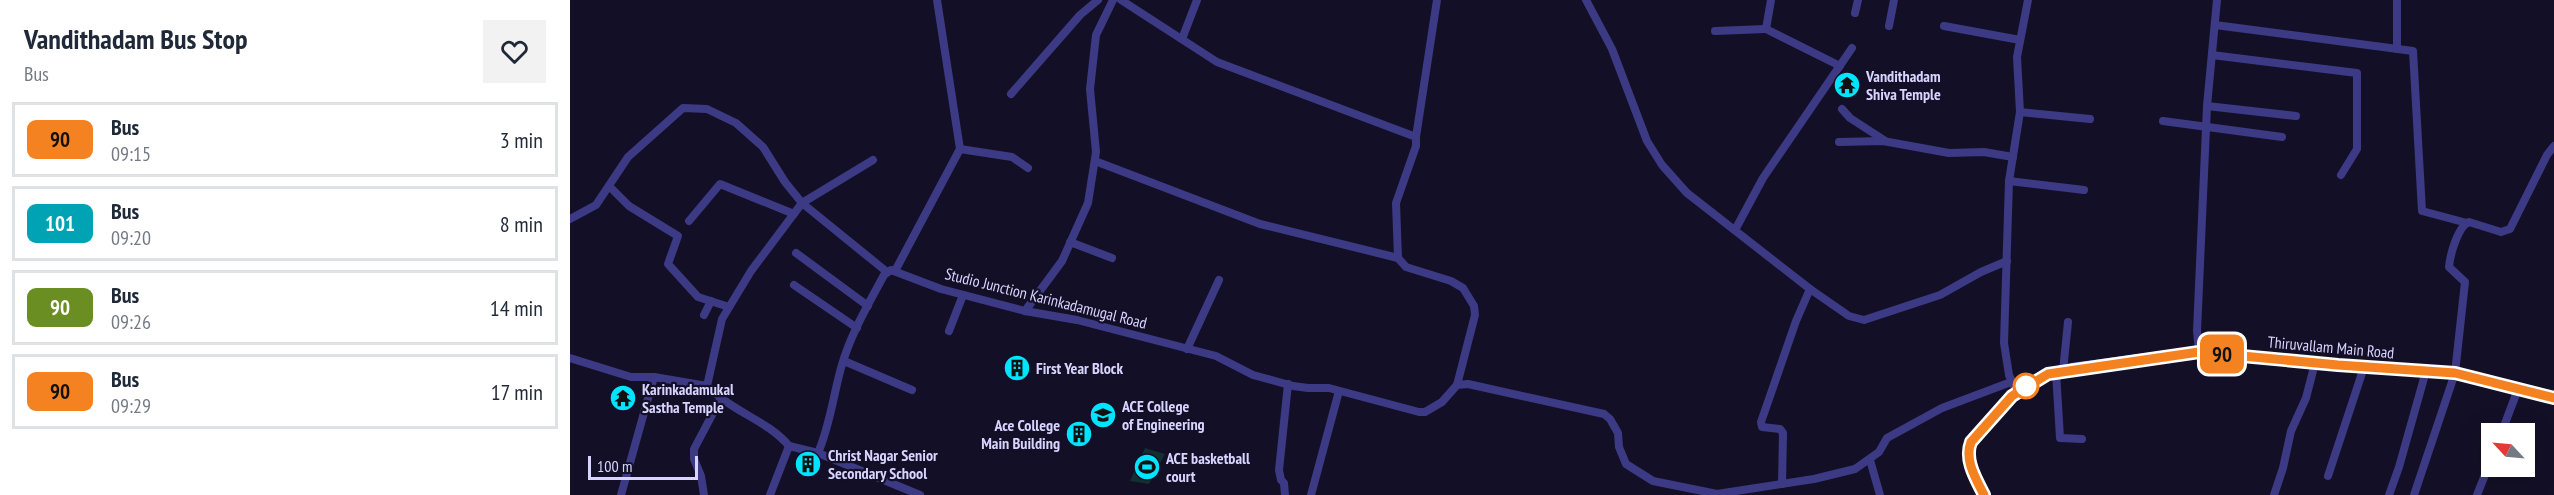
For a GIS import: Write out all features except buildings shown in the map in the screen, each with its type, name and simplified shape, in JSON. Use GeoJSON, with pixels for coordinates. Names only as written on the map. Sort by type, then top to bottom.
{"type":"FeatureCollection","features":[{"type":"Feature","properties":{"kind":"main road","name":"Thiruvallam Main Road"},"geometry":{"type":"LineString","coordinates":[[1984,495],[1974,476],[1969,448],[1977,434],[2014,386],[2059,371],[2199,352],[2455,373],[2554,398]]}},
{"type":"Feature","properties":{"kind":"street"},"geometry":{"type":"LineString","coordinates":[[818,453],[828,429],[844,361],[857,328],[960,149],[937,0]]}},
{"type":"Feature","properties":{"kind":"street"},"geometry":{"type":"LineString","coordinates":[[1011,94],[1080,15],[1098,0]]}},
{"type":"Feature","properties":{"kind":"street"},"geometry":{"type":"LineString","coordinates":[[1025,311],[1062,261],[1088,203],[1095,161],[1096,139],[1090,89],[1096,34],[1113,0]]}},
{"type":"Feature","properties":{"kind":"street"},"geometry":{"type":"LineString","coordinates":[[1182,39],[1197,0]]}},
{"type":"Feature","properties":{"kind":"street"},"geometry":{"type":"LineString","coordinates":[[1398,258],[1396,203],[1416,146],[1437,0]]}},
{"type":"Feature","properties":{"kind":"street"},"geometry":{"type":"LineString","coordinates":[[1586,0],[1612,49],[1647,141],[1657,157],[1687,193],[1810,289],[1849,316],[1864,320],[1940,295],[1981,272],[2007,261]]}},
{"type":"Feature","properties":{"kind":"street"},"geometry":{"type":"LineString","coordinates":[[1766,28],[1771,0]]}},
{"type":"Feature","properties":{"kind":"street"},"geometry":{"type":"LineString","coordinates":[[1855,13],[1858,0]]}},
{"type":"Feature","properties":{"kind":"street"},"geometry":{"type":"LineString","coordinates":[[1889,26],[1894,0]]}},
{"type":"Feature","properties":{"kind":"street"},"geometry":{"type":"LineString","coordinates":[[1095,161],[1260,224],[1398,258],[1406,267],[1451,281],[1463,288],[1474,306],[1474,323],[1457,385],[1468,384],[1604,414],[1610,419],[1618,434],[1619,447],[1626,464],[1653,481],[1716,495],[1832,476],[1855,469],[1870,460],[1880,452],[1887,438],[1942,408],[2014,386],[2004,344],[2009,181],[2020,112],[2017,57],[2028,0]]}},
{"type":"Feature","properties":{"kind":"street"},"geometry":{"type":"LineString","coordinates":[[2199,352],[2197,331],[2207,106],[2217,0]]}},
{"type":"Feature","properties":{"kind":"street"},"geometry":{"type":"LineString","coordinates":[[2397,0],[2397,49]]}},
{"type":"Feature","properties":{"kind":"street"},"geometry":{"type":"LineString","coordinates":[[1126,2],[1217,62],[1416,137]]}},
{"type":"Feature","properties":{"kind":"street"},"geometry":{"type":"LineString","coordinates":[[2215,25],[2413,51],[2422,212],[2501,232],[2510,229],[2547,154],[2554,146]]}},
{"type":"Feature","properties":{"kind":"street"},"geometry":{"type":"LineString","coordinates":[[1944,26],[2020,40]]}},
{"type":"Feature","properties":{"kind":"street"},"geometry":{"type":"LineString","coordinates":[[1715,32],[1766,28],[1840,66]]}},
{"type":"Feature","properties":{"kind":"street"},"geometry":{"type":"LineString","coordinates":[[1735,230],[1762,178],[1852,48]]}},
{"type":"Feature","properties":{"kind":"street"},"geometry":{"type":"LineString","coordinates":[[2212,55],[2357,73],[2357,149],[2341,175]]}},
{"type":"Feature","properties":{"kind":"street"},"geometry":{"type":"LineString","coordinates":[[2207,106],[2296,116]]}},
{"type":"Feature","properties":{"kind":"street","name":"Studio Junction Karinkadamugal Road"},"geometry":{"type":"LineString","coordinates":[[570,219],[596,205],[628,157],[683,108],[707,110],[736,123],[763,147],[785,182],[802,203],[891,272],[963,295],[1025,311],[1077,320],[1216,356],[1253,375],[1288,384],[1339,391],[1419,412],[1425,412],[1442,402],[1457,385]]}},
{"type":"Feature","properties":{"kind":"street"},"geometry":{"type":"LineString","coordinates":[[1842,109],[1859,125],[1887,141]]}},
{"type":"Feature","properties":{"kind":"street"},"geometry":{"type":"LineString","coordinates":[[2020,112],[2090,119]]}},
{"type":"Feature","properties":{"kind":"street"},"geometry":{"type":"LineString","coordinates":[[2163,121],[2282,137]]}},
{"type":"Feature","properties":{"kind":"street"},"geometry":{"type":"LineString","coordinates":[[1839,142],[1887,141],[1949,153],[1984,152],[2013,157]]}},
{"type":"Feature","properties":{"kind":"street"},"geometry":{"type":"LineString","coordinates":[[960,149],[1012,157],[1028,168]]}},
{"type":"Feature","properties":{"kind":"street"},"geometry":{"type":"LineString","coordinates":[[707,386],[722,319],[751,270],[802,203],[873,160]]}},
{"type":"Feature","properties":{"kind":"street"},"geometry":{"type":"LineString","coordinates":[[2009,181],[2084,190]]}},
{"type":"Feature","properties":{"kind":"street"},"geometry":{"type":"LineString","coordinates":[[689,221],[720,184],[794,214]]}},
{"type":"Feature","properties":{"kind":"street"},"geometry":{"type":"LineString","coordinates":[[609,186],[629,206],[678,236],[668,264],[698,297],[729,307]]}},
{"type":"Feature","properties":{"kind":"street"},"geometry":{"type":"LineString","coordinates":[[2414,495],[2455,373],[2465,282],[2463,278],[2452,272],[2449,264],[2463,225],[2467,223]]}},
{"type":"Feature","properties":{"kind":"street"},"geometry":{"type":"LineString","coordinates":[[1070,243],[1112,258]]}},
{"type":"Feature","properties":{"kind":"street"},"geometry":{"type":"LineString","coordinates":[[796,254],[868,306]]}},
{"type":"Feature","properties":{"kind":"street"},"geometry":{"type":"LineString","coordinates":[[1187,349],[1219,280]]}},
{"type":"Feature","properties":{"kind":"street"},"geometry":{"type":"LineString","coordinates":[[794,285],[857,328]]}},
{"type":"Feature","properties":{"kind":"street"},"geometry":{"type":"LineString","coordinates":[[1782,484],[1784,433],[1780,429],[1762,427],[1761,422],[1796,321],[1810,289]]}},
{"type":"Feature","properties":{"kind":"street"},"geometry":{"type":"LineString","coordinates":[[950,331],[963,295]]}},
{"type":"Feature","properties":{"kind":"street"},"geometry":{"type":"LineString","coordinates":[[704,315],[711,301]]}},
{"type":"Feature","properties":{"kind":"street"},"geometry":{"type":"LineString","coordinates":[[2068,321],[2059,371],[2060,438],[2082,439]]}},
{"type":"Feature","properties":{"kind":"street"},"geometry":{"type":"LineString","coordinates":[[570,358],[631,377],[654,377],[707,386],[742,414],[780,435],[789,446],[818,453],[920,495]]}},
{"type":"Feature","properties":{"kind":"street"},"geometry":{"type":"LineString","coordinates":[[844,361],[912,390]]}},
{"type":"Feature","properties":{"kind":"street"},"geometry":{"type":"LineString","coordinates":[[2274,495],[2291,431],[2306,398],[2315,363]]}},
{"type":"Feature","properties":{"kind":"street"},"geometry":{"type":"LineString","coordinates":[[2328,476],[2364,367]]}},
{"type":"Feature","properties":{"kind":"street"},"geometry":{"type":"LineString","coordinates":[[2389,495],[2426,371]]}},
{"type":"Feature","properties":{"kind":"street"},"geometry":{"type":"LineString","coordinates":[[621,495],[654,377]]}},
{"type":"Feature","properties":{"kind":"street"},"geometry":{"type":"LineString","coordinates":[[1286,495],[1279,470],[1288,384]]}},
{"type":"Feature","properties":{"kind":"street"},"geometry":{"type":"LineString","coordinates":[[2505,423],[2518,389]]}},
{"type":"Feature","properties":{"kind":"street"},"geometry":{"type":"LineString","coordinates":[[1311,495],[1339,391]]}},
{"type":"Feature","properties":{"kind":"street"},"geometry":{"type":"LineString","coordinates":[[704,495],[701,476],[694,459],[694,449],[721,398]]}},
{"type":"Feature","properties":{"kind":"street"},"geometry":{"type":"LineString","coordinates":[[770,495],[789,446]]}},
{"type":"Feature","properties":{"kind":"street"},"geometry":{"type":"LineString","coordinates":[[1870,460],[1880,495]]}},
{"type":"Feature","properties":{"kind":"street"},"geometry":{"type":"LineString","coordinates":[[2477,495],[2484,477]]}},
{"type":"Feature","properties":{"kind":"green space","name":"ACE basketball court"},"geometry":{"type":"Polygon","coordinates":[[[1145,448],[1165,454],[1149,484],[1130,481],[1145,448]]]}},
{"type":"Feature","properties":{"kind":"bus line","name":"90"},"geometry":{"type":"LineString","coordinates":[[1984,495],[1970,462],[1971,442],[2017,391],[2048,374],[2072,369],[2199,352],[2455,373],[2554,398]]}},
{"type":"Feature","properties":{"kind":"place","name":"Vandithadam Shiva Temple"},"geometry":{"type":"Point","coordinates":[1847,85]}},
{"type":"Feature","properties":{"kind":"place","name":"First Year Block"},"geometry":{"type":"Point","coordinates":[1017,368]}},
{"type":"Feature","properties":{"kind":"place","name":"Karinkadamukal Sastha Temple"},"geometry":{"type":"Point","coordinates":[623,398]}},
{"type":"Feature","properties":{"kind":"place","name":"ACE College of Engineering"},"geometry":{"type":"Point","coordinates":[1103,415]}},
{"type":"Feature","properties":{"kind":"place","name":"Ace College Main Building"},"geometry":{"type":"Point","coordinates":[1079,434]}},
{"type":"Feature","properties":{"kind":"place","name":"Christ Nagar Senior Secondary School"},"geometry":{"type":"Point","coordinates":[808,464]}},
{"type":"Feature","properties":{"kind":"place","name":"ACE basketball court"},"geometry":{"type":"Point","coordinates":[1147,467]}}]}
